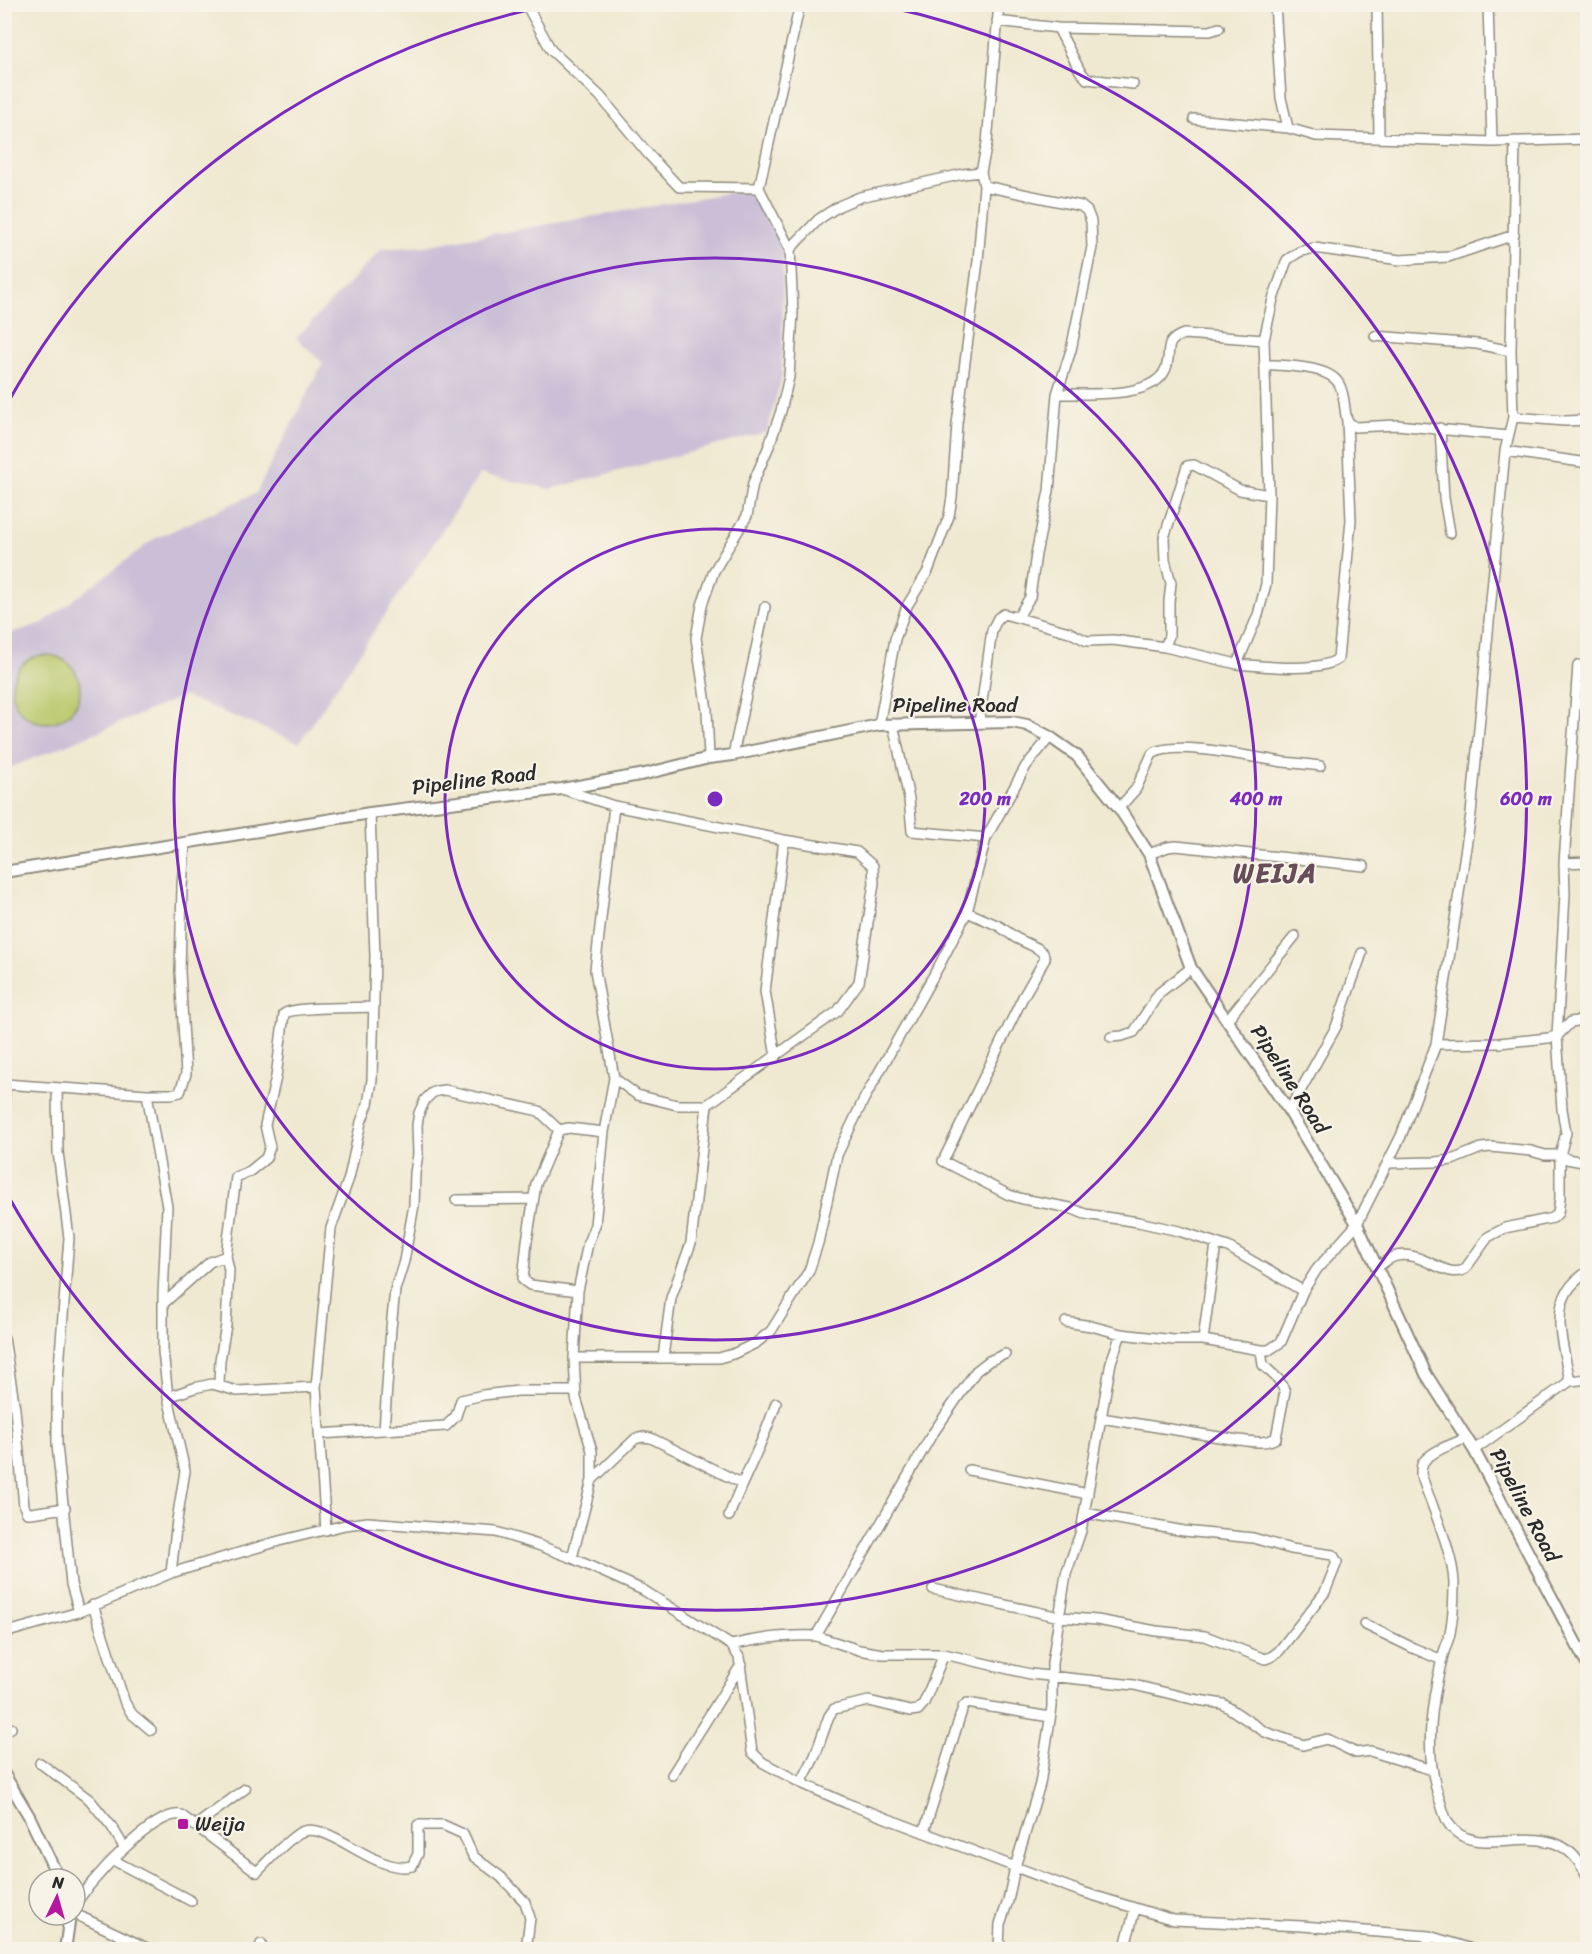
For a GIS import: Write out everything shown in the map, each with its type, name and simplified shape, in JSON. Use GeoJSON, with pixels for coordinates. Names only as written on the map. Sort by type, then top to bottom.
{"type":"FeatureCollection","features":[{"type":"Feature","properties":{"kind":"street"},"geometry":{"type":"LineString","coordinates":[[526,4],[551,50],[600,96],[679,187],[759,188]]}},
{"type":"Feature","properties":{"kind":"street"},"geometry":{"type":"LineString","coordinates":[[709,758],[707,710],[696,638],[702,605],[714,572],[747,516],[753,483],[781,411],[789,377],[793,282],[790,249],[759,188],[800,4]]}},
{"type":"Feature","properties":{"kind":"street"},"geometry":{"type":"LineString","coordinates":[[879,725],[895,639],[907,606],[928,571],[949,516],[957,424],[978,261],[984,186],[981,172],[987,143],[999,4]]}},
{"type":"Feature","properties":{"kind":"street"},"geometry":{"type":"LineString","coordinates":[[1275,4],[1281,98],[1288,128]]}},
{"type":"Feature","properties":{"kind":"street"},"geometry":{"type":"LineString","coordinates":[[1377,4],[1379,136]]}},
{"type":"Feature","properties":{"kind":"street"},"geometry":{"type":"LineString","coordinates":[[1488,4],[1492,142]]}},
{"type":"Feature","properties":{"kind":"street"},"geometry":{"type":"LineString","coordinates":[[1587,4],[1587,90]]}},
{"type":"Feature","properties":{"kind":"street"},"geometry":{"type":"LineString","coordinates":[[997,21],[1058,28],[1210,31],[1219,28]]}},
{"type":"Feature","properties":{"kind":"street"},"geometry":{"type":"LineString","coordinates":[[1058,28],[1080,72],[1087,79],[1133,84]]}},
{"type":"Feature","properties":{"kind":"street"},"geometry":{"type":"LineString","coordinates":[[1194,119],[1288,128],[1316,136],[1379,136],[1492,142],[1587,140]]}},
{"type":"Feature","properties":{"kind":"street"},"geometry":{"type":"LineString","coordinates":[[1066,1322],[1121,1334],[1174,1340],[1203,1340],[1261,1350],[1269,1350],[1281,1342],[1303,1291],[1317,1269],[1357,1224],[1389,1163],[1436,1044],[1471,814],[1505,451],[1514,417],[1511,351],[1515,141]]}},
{"type":"Feature","properties":{"kind":"street"},"geometry":{"type":"LineString","coordinates":[[790,249],[819,219],[839,206],[861,197],[981,172]]}},
{"type":"Feature","properties":{"kind":"street"},"geometry":{"type":"LineString","coordinates":[[984,186],[1081,206],[1087,211],[1091,221],[1092,247],[1084,290],[1071,350],[1057,394],[1049,491],[1030,597],[1018,617]]}},
{"type":"Feature","properties":{"kind":"street"},"geometry":{"type":"LineString","coordinates":[[1237,664],[1258,615],[1266,584],[1269,495],[1264,340],[1278,281],[1287,260],[1299,252],[1314,248],[1400,260],[1448,257],[1514,235]]}},
{"type":"Feature","properties":{"kind":"street"},"geometry":{"type":"LineString","coordinates":[[1057,394],[1132,391],[1145,388],[1160,378],[1166,369],[1169,346],[1173,338],[1184,334],[1264,340]]}},
{"type":"Feature","properties":{"kind":"street"},"geometry":{"type":"LineString","coordinates":[[1375,336],[1477,344],[1511,351]]}},
{"type":"Feature","properties":{"kind":"street"},"geometry":{"type":"LineString","coordinates":[[979,723],[992,630],[998,618],[1004,614],[1069,632],[1087,640],[1113,640],[1166,647],[1237,664],[1294,668],[1332,663],[1338,659],[1351,520],[1347,421],[1341,387],[1331,375],[1310,369],[1264,364]]}},
{"type":"Feature","properties":{"kind":"street"},"geometry":{"type":"LineString","coordinates":[[1514,417],[1565,421],[1587,420]]}},
{"type":"Feature","properties":{"kind":"street"},"geometry":{"type":"LineString","coordinates":[[1347,421],[1355,427],[1386,424],[1508,436]]}},
{"type":"Feature","properties":{"kind":"street"},"geometry":{"type":"LineString","coordinates":[[1440,428],[1444,498],[1450,533]]}},
{"type":"Feature","properties":{"kind":"street"},"geometry":{"type":"LineString","coordinates":[[1505,451],[1587,463]]}},
{"type":"Feature","properties":{"kind":"street"},"geometry":{"type":"LineString","coordinates":[[1166,647],[1169,636],[1171,583],[1165,560],[1164,538],[1186,466],[1194,465],[1240,490],[1269,495]]}},
{"type":"Feature","properties":{"kind":"street"},"geometry":{"type":"LineString","coordinates":[[733,755],[765,607]]}},
{"type":"Feature","properties":{"kind":"street"},"geometry":{"type":"LineString","coordinates":[[1377,1267],[1394,1257],[1406,1255],[1420,1257],[1450,1272],[1461,1272],[1488,1237],[1505,1228],[1556,1216],[1560,1198],[1560,1155],[1566,1133],[1557,1036],[1565,894],[1564,863],[1578,665]]}},
{"type":"Feature","properties":{"kind":"street","name":"Pipeline Road"},"geometry":{"type":"LineString","coordinates":[[4,872],[370,813],[562,789],[879,725],[1012,722],[1027,725],[1050,737],[1077,756],[1119,808],[1149,854],[1191,968],[1289,1111],[1357,1224],[1426,1374],[1474,1450],[1587,1666]]}},
{"type":"Feature","properties":{"kind":"street"},"geometry":{"type":"LineString","coordinates":[[893,724],[909,799],[912,831],[986,838]]}},
{"type":"Feature","properties":{"kind":"street"},"geometry":{"type":"LineString","coordinates":[[574,1358],[719,1358],[756,1343],[771,1331],[809,1271],[818,1243],[837,1155],[864,1099],[967,912],[986,838],[1022,773],[1050,737]]}},
{"type":"Feature","properties":{"kind":"street"},"geometry":{"type":"LineString","coordinates":[[1119,808],[1136,789],[1152,754],[1163,749],[1209,749],[1320,766]]}},
{"type":"Feature","properties":{"kind":"street"},"geometry":{"type":"LineString","coordinates":[[562,789],[614,806],[857,852],[873,866],[874,883],[859,982],[838,1011],[707,1105],[676,1105],[637,1095],[614,1078]]}},
{"type":"Feature","properties":{"kind":"street"},"geometry":{"type":"LineString","coordinates":[[572,1558],[592,1480],[592,1451],[575,1391],[574,1358],[578,1291],[588,1243],[595,1225],[604,1132],[614,1078],[595,970],[614,806]]}},
{"type":"Feature","properties":{"kind":"street"},"geometry":{"type":"LineString","coordinates":[[326,1530],[316,1387],[331,1228],[349,1178],[361,1122],[371,1091],[375,956],[370,813]]}},
{"type":"Feature","properties":{"kind":"street"},"geometry":{"type":"LineString","coordinates":[[776,1057],[765,1003],[765,991],[784,840]]}},
{"type":"Feature","properties":{"kind":"street"},"geometry":{"type":"LineString","coordinates":[[4,1108],[5,1084],[147,1094],[180,1092],[186,1074],[180,972],[185,843]]}},
{"type":"Feature","properties":{"kind":"street"},"geometry":{"type":"LineString","coordinates":[[1149,854],[1176,846],[1364,866]]}},
{"type":"Feature","properties":{"kind":"street"},"geometry":{"type":"LineString","coordinates":[[1564,863],[1587,862]]}},
{"type":"Feature","properties":{"kind":"street"},"geometry":{"type":"LineString","coordinates":[[967,912],[999,926],[1016,938],[1037,948],[1043,953],[1045,959],[1023,997],[943,1161],[1009,1195],[1070,1208],[1085,1214],[1179,1231],[1228,1247],[1303,1291]]}},
{"type":"Feature","properties":{"kind":"street"},"geometry":{"type":"LineString","coordinates":[[1227,1020],[1295,936]]}},
{"type":"Feature","properties":{"kind":"street"},"geometry":{"type":"LineString","coordinates":[[1289,1111],[1336,1027],[1362,953]]}},
{"type":"Feature","properties":{"kind":"street"},"geometry":{"type":"LineString","coordinates":[[1111,1037],[1134,1032],[1160,993],[1191,968]]}},
{"type":"Feature","properties":{"kind":"street"},"geometry":{"type":"LineString","coordinates":[[219,1385],[229,1270],[226,1256],[236,1177],[250,1172],[266,1158],[270,1147],[265,1125],[276,1077],[284,1014],[286,1011],[301,1009],[374,1007]]}},
{"type":"Feature","properties":{"kind":"street"},"geometry":{"type":"LineString","coordinates":[[1436,1044],[1499,1043],[1557,1036],[1571,1023],[1579,1019],[1587,1019]]}},
{"type":"Feature","properties":{"kind":"street"},"geometry":{"type":"LineString","coordinates":[[57,1089],[58,1152],[69,1238],[57,1393],[57,1445],[72,1584],[79,1612]]}},
{"type":"Feature","properties":{"kind":"street"},"geometry":{"type":"LineString","coordinates":[[384,1430],[391,1328],[396,1290],[404,1261],[414,1205],[418,1154],[417,1125],[425,1100],[437,1090],[446,1090],[503,1104],[528,1107],[545,1114],[560,1130]]}},
{"type":"Feature","properties":{"kind":"street"},"geometry":{"type":"LineString","coordinates":[[147,1094],[166,1207],[163,1351],[168,1396],[185,1471],[171,1573]]}},
{"type":"Feature","properties":{"kind":"street"},"geometry":{"type":"LineString","coordinates":[[663,1357],[671,1299],[691,1243],[707,1105]]}},
{"type":"Feature","properties":{"kind":"street"},"geometry":{"type":"LineString","coordinates":[[560,1130],[569,1128],[604,1132]]}},
{"type":"Feature","properties":{"kind":"street"},"geometry":{"type":"LineString","coordinates":[[560,1130],[539,1176],[533,1199],[523,1280],[530,1285],[578,1291]]}},
{"type":"Feature","properties":{"kind":"street"},"geometry":{"type":"LineString","coordinates":[[1389,1163],[1452,1160],[1481,1148],[1491,1147],[1560,1155],[1567,1159],[1587,1163]]}},
{"type":"Feature","properties":{"kind":"street"},"geometry":{"type":"LineString","coordinates":[[456,1200],[533,1199]]}},
{"type":"Feature","properties":{"kind":"street"},"geometry":{"type":"LineString","coordinates":[[1203,1340],[1215,1244]]}},
{"type":"Feature","properties":{"kind":"street"},"geometry":{"type":"LineString","coordinates":[[163,1304],[210,1262],[226,1256]]}},
{"type":"Feature","properties":{"kind":"street"},"geometry":{"type":"LineString","coordinates":[[1570,1382],[1560,1320],[1562,1304],[1568,1290],[1587,1271]]}},
{"type":"Feature","properties":{"kind":"street"},"geometry":{"type":"LineString","coordinates":[[999,1950],[1000,1924],[1040,1784],[1050,1717],[1052,1663],[1066,1574],[1081,1531],[1111,1362],[1121,1334]]}},
{"type":"Feature","properties":{"kind":"street"},"geometry":{"type":"LineString","coordinates":[[4,1338],[9,1396],[25,1510],[31,1513],[65,1508]]}},
{"type":"Feature","properties":{"kind":"street"},"geometry":{"type":"LineString","coordinates":[[1101,1418],[1238,1440],[1271,1441],[1276,1438],[1285,1391],[1278,1379],[1263,1365],[1261,1350]]}},
{"type":"Feature","properties":{"kind":"street"},"geometry":{"type":"LineString","coordinates":[[816,1636],[931,1436],[976,1371],[989,1361],[1005,1354]]}},
{"type":"Feature","properties":{"kind":"street"},"geometry":{"type":"LineString","coordinates":[[1474,1450],[1570,1382],[1587,1379]]}},
{"type":"Feature","properties":{"kind":"street"},"geometry":{"type":"LineString","coordinates":[[168,1396],[204,1385],[219,1385],[237,1391],[316,1387]]}},
{"type":"Feature","properties":{"kind":"street"},"geometry":{"type":"LineString","coordinates":[[319,1434],[446,1426],[456,1416],[462,1400],[518,1391],[575,1391]]}},
{"type":"Feature","properties":{"kind":"street"},"geometry":{"type":"LineString","coordinates":[[729,1516],[741,1483],[768,1430],[776,1403]]}},
{"type":"Feature","properties":{"kind":"street"},"geometry":{"type":"LineString","coordinates":[[592,1480],[635,1439],[643,1437],[651,1438],[741,1483]]}},
{"type":"Feature","properties":{"kind":"street"},"geometry":{"type":"LineString","coordinates":[[1466,1438],[1425,1460],[1421,1474],[1451,1562],[1454,1582],[1450,1633],[1442,1660],[1430,1731],[1432,1778],[1449,1824],[1459,1835],[1472,1842],[1515,1839],[1555,1843],[1569,1850],[1583,1868],[1587,1880]]}},
{"type":"Feature","properties":{"kind":"street"},"geometry":{"type":"LineString","coordinates":[[969,1470],[1088,1494]]}},
{"type":"Feature","properties":{"kind":"street"},"geometry":{"type":"LineString","coordinates":[[933,1589],[1060,1617],[1097,1620],[1156,1631],[1205,1636],[1265,1659],[1271,1658],[1279,1651],[1325,1592],[1337,1562],[1333,1555],[1324,1552],[1291,1549],[1253,1538],[1184,1531],[1085,1513]]}},
{"type":"Feature","properties":{"kind":"street"},"geometry":{"type":"LineString","coordinates":[[4,1633],[79,1612],[171,1573],[279,1541],[326,1530],[368,1522],[496,1532],[572,1558],[644,1590],[731,1645],[741,1665],[752,1752],[762,1762],[846,1803],[1079,1891],[1174,1920],[1302,1926],[1429,1936],[1475,1950]]}},
{"type":"Feature","properties":{"kind":"street"},"geometry":{"type":"LineString","coordinates":[[93,1605],[125,1703],[132,1714],[151,1730]]}},
{"type":"Feature","properties":{"kind":"street"},"geometry":{"type":"LineString","coordinates":[[1364,1624],[1442,1660]]}},
{"type":"Feature","properties":{"kind":"street"},"geometry":{"type":"LineString","coordinates":[[731,1645],[759,1638],[787,1635],[816,1636],[846,1647],[883,1654],[944,1654],[1030,1674],[1134,1685],[1223,1704],[1265,1732],[1303,1745],[1327,1739],[1356,1753],[1370,1750],[1432,1770]]}},
{"type":"Feature","properties":{"kind":"street"},"geometry":{"type":"LineString","coordinates":[[801,1783],[814,1756],[828,1716],[834,1709],[869,1701],[910,1711],[918,1710],[924,1702],[944,1654]]}},
{"type":"Feature","properties":{"kind":"street"},"geometry":{"type":"LineString","coordinates":[[672,1775],[741,1665]]}},
{"type":"Feature","properties":{"kind":"street"},"geometry":{"type":"LineString","coordinates":[[924,1832],[963,1707],[967,1703],[1050,1717]]}},
{"type":"Feature","properties":{"kind":"street"},"geometry":{"type":"LineString","coordinates":[[40,1763],[90,1800],[112,1827],[124,1847]]}},
{"type":"Feature","properties":{"kind":"street"},"geometry":{"type":"LineString","coordinates":[[4,1774],[53,1867]]}},
{"type":"Feature","properties":{"kind":"street"},"geometry":{"type":"LineString","coordinates":[[195,1826],[245,1789]]}},
{"type":"Feature","properties":{"kind":"street"},"geometry":{"type":"LineString","coordinates":[[87,1888],[124,1847],[174,1813],[181,1815],[257,1872],[300,1832],[319,1830],[369,1857],[400,1869],[412,1866],[418,1854],[418,1825],[442,1825],[463,1834],[473,1856],[501,1877],[525,1902],[530,1918],[526,1950]]}},
{"type":"Feature","properties":{"kind":"street"},"geometry":{"type":"LineString","coordinates":[[113,1860],[191,1900]]}},
{"type":"Feature","properties":{"kind":"street"},"geometry":{"type":"LineString","coordinates":[[1124,1950],[1135,1909]]}},
{"type":"Feature","properties":{"kind":"street"},"geometry":{"type":"LineString","coordinates":[[87,1920],[151,1950]]}},
{"type":"Feature","properties":{"kind":"street"},"geometry":{"type":"LineString","coordinates":[[64,1950],[68,1927]]}},
{"type":"Feature","properties":{"kind":"street"},"geometry":{"type":"LineString","coordinates":[[1426,1950],[1429,1936]]}},
{"type":"Feature","properties":{"kind":"street"},"geometry":{"type":"LineString","coordinates":[[1581,1950],[1587,1943]]}},
{"type":"Feature","properties":{"kind":"shaded area"},"geometry":{"type":"Polygon","coordinates":[[[756,188],[783,249],[782,376],[767,432],[550,489],[480,474],[299,743],[184,696],[5,770],[5,635],[43,623],[154,539],[256,493],[323,363],[296,338],[382,249],[424,246],[756,188]]]}},
{"type":"Feature","properties":{"kind":"green space"},"geometry":{"type":"Polygon","coordinates":[[[39,655],[53,655],[65,660],[75,670],[80,689],[75,708],[65,718],[53,723],[39,723],[27,718],[17,708],[12,696],[12,682],[17,670],[27,660],[39,655]]]}},
{"type":"Feature","properties":{"kind":"place","name":"Weija"},"geometry":{"type":"Point","coordinates":[183,1824]}},
{"type":"Feature","properties":{"kind":"district","name":"WEIJA"},"geometry":{"type":"Point","coordinates":[1275,873]}}]}
